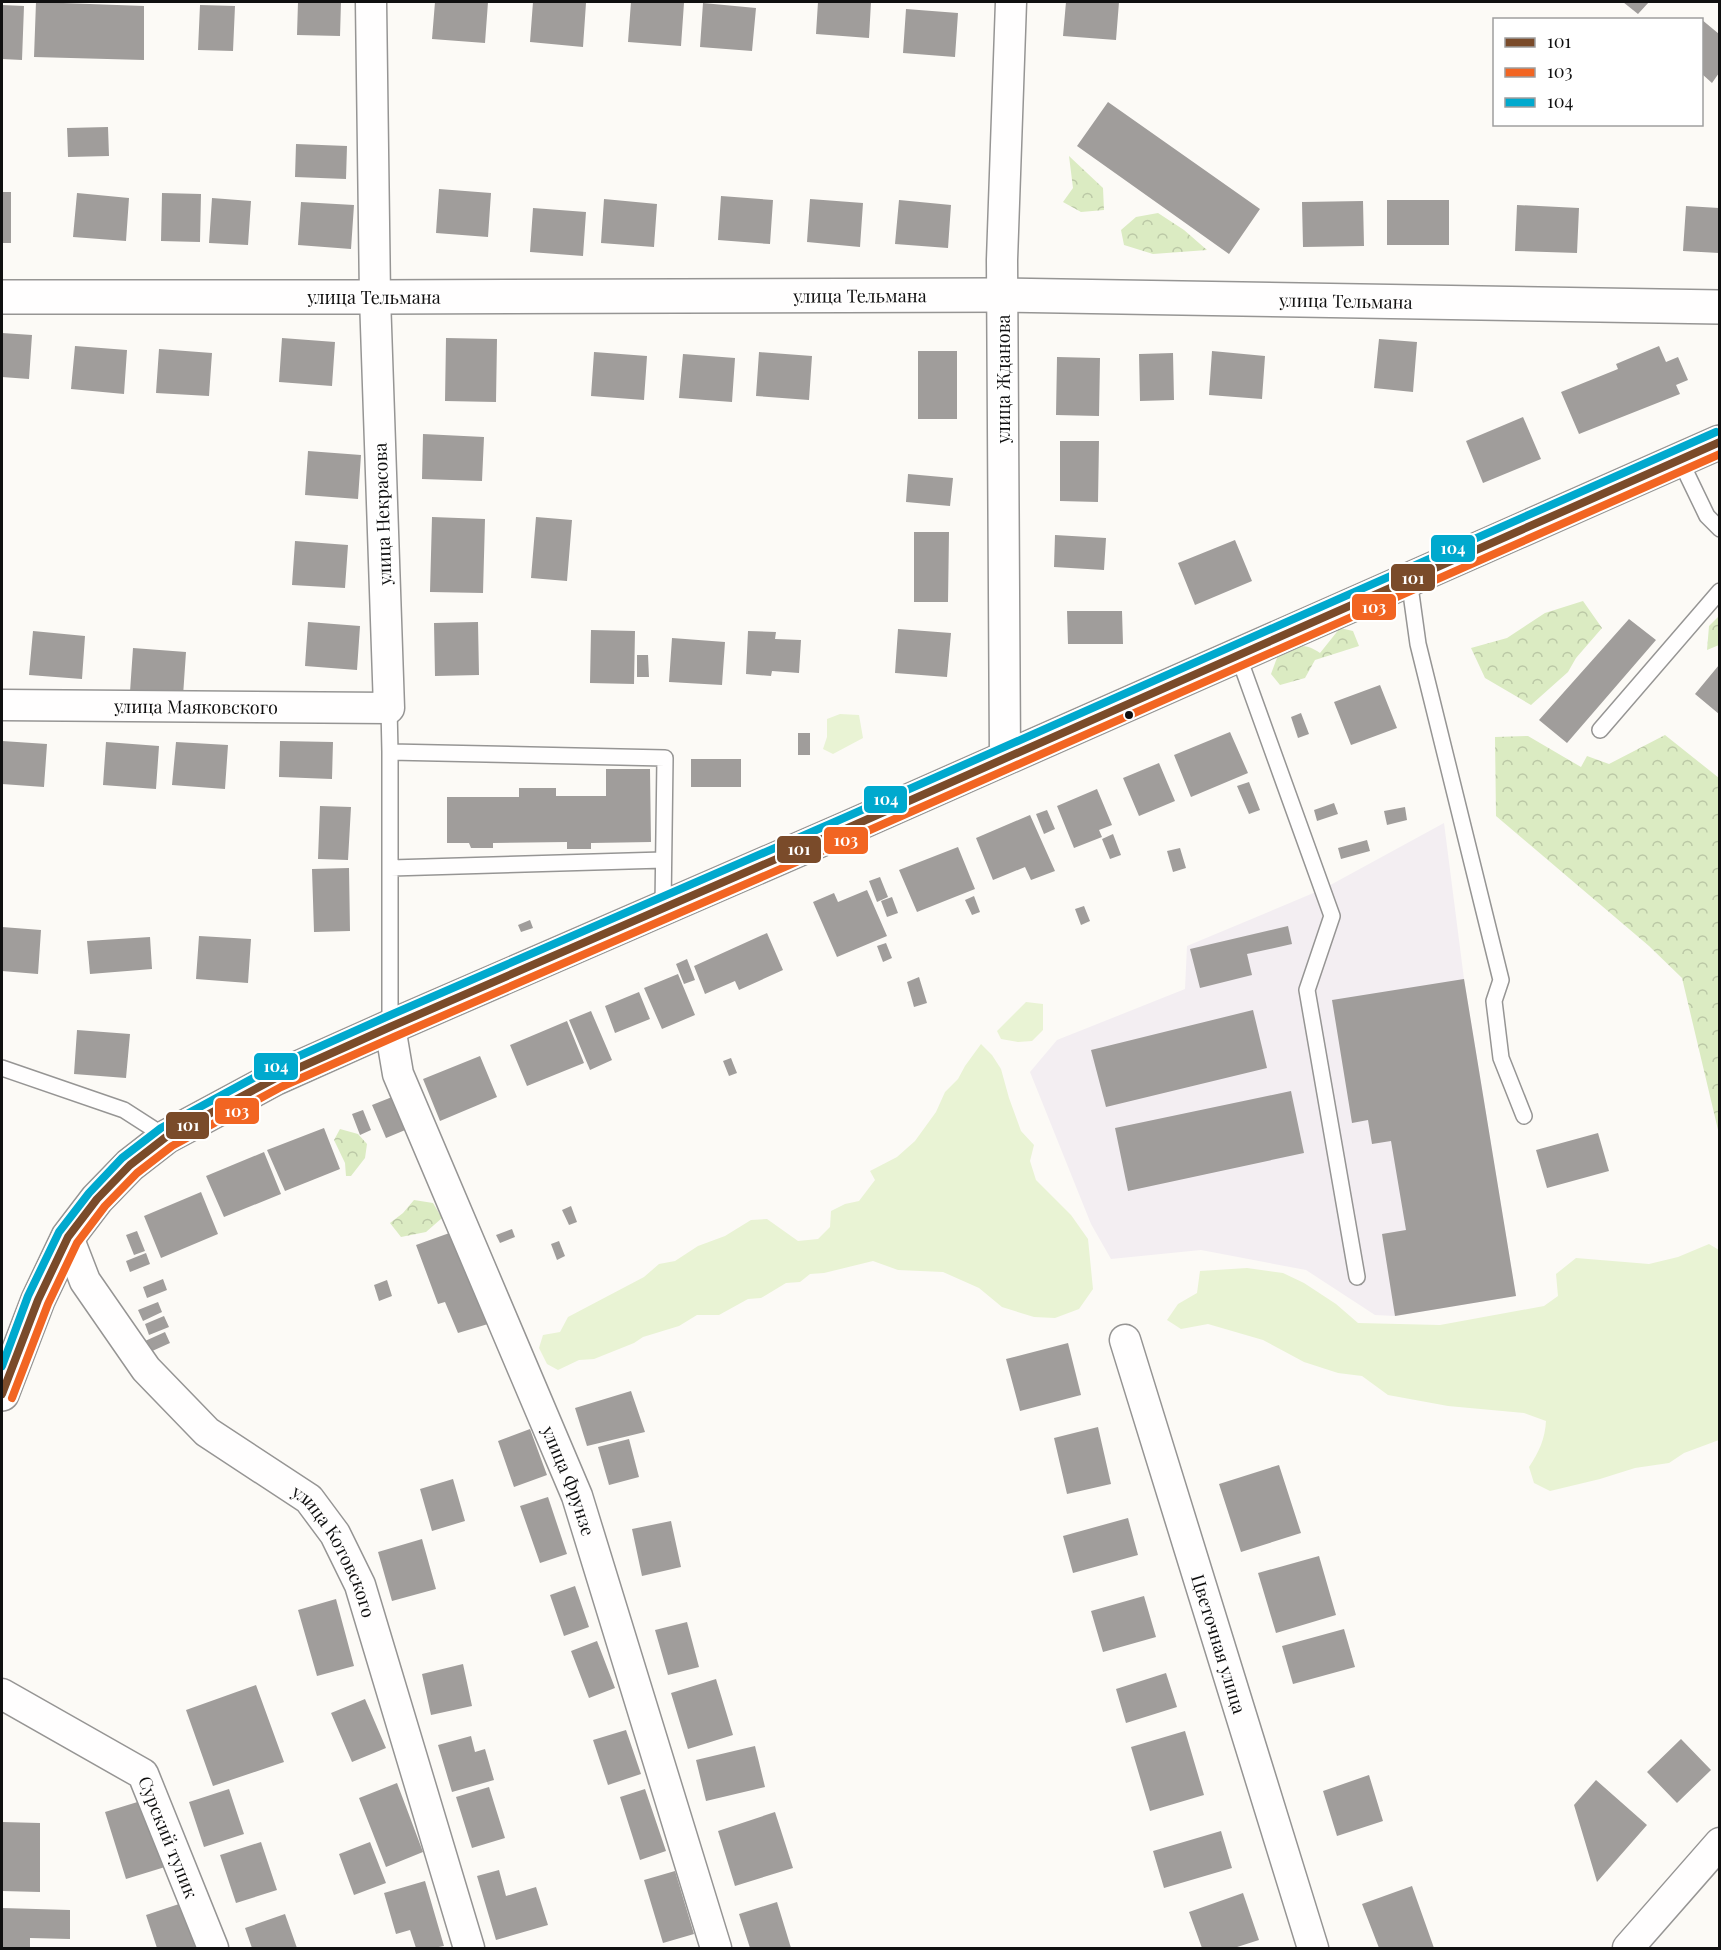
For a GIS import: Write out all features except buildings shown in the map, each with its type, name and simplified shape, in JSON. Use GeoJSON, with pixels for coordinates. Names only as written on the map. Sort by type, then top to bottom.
{"type":"FeatureCollection","features":[{"type":"Feature","properties":{"kind":"street","name":"улица Некрасова"},"geometry":{"type":"LineString","coordinates":[[371,2],[375,297],[389,708]]}},
{"type":"Feature","properties":{"kind":"street","name":"улица Жданова"},"geometry":{"type":"LineString","coordinates":[[1005,758],[1002,260],[1011,2]]}},
{"type":"Feature","properties":{"kind":"street","name":"улица Тельмана"},"geometry":{"type":"LineString","coordinates":[[2,297],[1002,294],[1719,307]]}},
{"type":"Feature","properties":{"kind":"street"},"geometry":{"type":"LineString","coordinates":[[2,1394],[38,1300],[68,1237],[97,1199],[130,1165],[166,1137],[276,1078],[850,827],[1719,442]]}},
{"type":"Feature","properties":{"kind":"street","name":"улица Маяковского"},"geometry":{"type":"LineString","coordinates":[[2,705],[389,708]]}},
{"type":"Feature","properties":{"kind":"street","name":"улица Фрунзе"},"geometry":{"type":"LineString","coordinates":[[390,1027],[398,1074],[577,1496],[716,1948]]}},
{"type":"Feature","properties":{"kind":"street","name":"улица Котовского"},"geometry":{"type":"LineString","coordinates":[[68,1237],[85,1281],[146,1369],[207,1432],[309,1499],[335,1534],[360,1585],[469,1948]]}},
{"type":"Feature","properties":{"kind":"street","name":"Цветочная улица"},"geometry":{"type":"LineString","coordinates":[[1125,1340],[1313,1948]]}},
{"type":"Feature","properties":{"kind":"street","name":"Сурский тупик"},"geometry":{"type":"LineString","coordinates":[[2,1694],[143,1774],[213,1948]]}},
{"type":"Feature","properties":{"kind":"street"},"geometry":{"type":"LineString","coordinates":[[1628,1948],[1719,1843]]}},
{"type":"Feature","properties":{"kind":"lane"},"geometry":{"type":"LineString","coordinates":[[1680,460],[1707,516],[1719,529]]}},
{"type":"Feature","properties":{"kind":"lane"},"geometry":{"type":"LineString","coordinates":[[1409,579],[1418,644],[1501,980],[1494,1001],[1501,1058],[1524,1116]]}},
{"type":"Feature","properties":{"kind":"lane"},"geometry":{"type":"LineString","coordinates":[[1600,730],[1719,591]]}},
{"type":"Feature","properties":{"kind":"lane"},"geometry":{"type":"LineString","coordinates":[[1238,655],[1332,916],[1307,990],[1356,1277]]}},
{"type":"Feature","properties":{"kind":"lane","name":"улица Некрасова"},"geometry":{"type":"LineString","coordinates":[[389,708],[390,1027]]}},
{"type":"Feature","properties":{"kind":"lane"},"geometry":{"type":"LineString","coordinates":[[390,752],[665,758],[663,907]]}},
{"type":"Feature","properties":{"kind":"lane"},"geometry":{"type":"LineString","coordinates":[[391,868],[663,860]]}},
{"type":"Feature","properties":{"kind":"lane"},"geometry":{"type":"LineString","coordinates":[[2,1068],[124,1110],[166,1137]]}},
{"type":"Feature","properties":{"kind":"shaded area"},"geometry":{"type":"Polygon","coordinates":[[[1444,823],[1464,979],[1516,1296],[1395,1316],[1375,1315],[1306,1270],[1201,1250],[1111,1259],[1091,1224],[1030,1072],[1057,1040],[1185,989],[1187,946],[1323,889],[1444,823]]]}},
{"type":"Feature","properties":{"kind":"green space"},"geometry":{"type":"Polygon","coordinates":[[[1069,156],[1103,188],[1104,210],[1081,212],[1063,202],[1073,188],[1069,156]]]}},
{"type":"Feature","properties":{"kind":"green space"},"geometry":{"type":"Polygon","coordinates":[[[1158,213],[1184,230],[1207,250],[1153,254],[1124,245],[1121,230],[1136,217],[1158,213]]]}},
{"type":"Feature","properties":{"kind":"green space"},"geometry":{"type":"Polygon","coordinates":[[[1583,601],[1602,628],[1576,658],[1568,672],[1531,705],[1485,678],[1471,648],[1507,638],[1545,613],[1583,601]]]}},
{"type":"Feature","properties":{"kind":"green space"},"geometry":{"type":"Polygon","coordinates":[[[1719,616],[1719,645],[1707,650],[1709,626],[1719,616]]]}},
{"type":"Feature","properties":{"kind":"green space"},"geometry":{"type":"Polygon","coordinates":[[[1340,628],[1353,631],[1359,646],[1315,660],[1305,678],[1280,685],[1271,674],[1278,655],[1304,646],[1320,653],[1340,628]]]}},
{"type":"Feature","properties":{"kind":"green space"},"geometry":{"type":"Polygon","coordinates":[[[840,714],[859,715],[863,738],[833,754],[823,749],[827,737],[827,719],[840,714]]]}},
{"type":"Feature","properties":{"kind":"green space"},"geometry":{"type":"Polygon","coordinates":[[[1665,735],[1719,778],[1719,1134],[1682,978],[1649,946],[1496,816],[1495,737],[1528,736],[1581,767],[1587,756],[1609,764],[1665,735]]]}},
{"type":"Feature","properties":{"kind":"green space"},"geometry":{"type":"Polygon","coordinates":[[[1026,1002],[1043,1004],[1043,1030],[1032,1041],[1018,1042],[1001,1039],[997,1031],[1026,1002]]]}},
{"type":"Feature","properties":{"kind":"green space"},"geometry":{"type":"Polygon","coordinates":[[[981,1044],[1001,1069],[1021,1131],[1034,1145],[1030,1161],[1036,1180],[1071,1215],[1088,1239],[1093,1289],[1079,1309],[1055,1318],[1034,1317],[1002,1307],[979,1288],[943,1272],[898,1270],[873,1261],[824,1273],[810,1274],[800,1282],[786,1283],[761,1298],[748,1299],[719,1315],[697,1315],[679,1326],[643,1337],[594,1359],[579,1360],[558,1370],[547,1364],[539,1348],[543,1335],[560,1332],[568,1317],[644,1277],[659,1264],[675,1261],[698,1246],[725,1236],[751,1220],[767,1219],[798,1241],[818,1239],[830,1227],[831,1211],[845,1204],[859,1201],[875,1180],[870,1171],[897,1157],[915,1141],[936,1112],[945,1092],[958,1079],[981,1044]]]}},
{"type":"Feature","properties":{"kind":"green space"},"geometry":{"type":"Polygon","coordinates":[[[340,1129],[358,1134],[367,1144],[365,1158],[351,1176],[346,1176],[345,1163],[334,1140],[340,1129]]]}},
{"type":"Feature","properties":{"kind":"green space"},"geometry":{"type":"Polygon","coordinates":[[[414,1200],[433,1203],[442,1218],[426,1232],[401,1237],[390,1223],[414,1200]]]}},
{"type":"Feature","properties":{"kind":"green space"},"geometry":{"type":"Polygon","coordinates":[[[1709,1244],[1719,1250],[1719,1440],[1684,1453],[1669,1463],[1635,1468],[1550,1491],[1534,1483],[1529,1467],[1541,1445],[1546,1421],[1524,1413],[1448,1406],[1388,1395],[1362,1376],[1338,1373],[1304,1362],[1263,1340],[1208,1324],[1181,1329],[1167,1320],[1178,1304],[1197,1293],[1200,1271],[1247,1268],[1283,1273],[1304,1283],[1336,1304],[1358,1323],[1440,1325],[1544,1306],[1558,1296],[1556,1274],[1576,1258],[1649,1264],[1678,1257],[1709,1244]]]}},
{"type":"Feature","properties":{"kind":"transit line","name":"104"},"geometry":{"type":"LineString","coordinates":[[2,1366],[28,1296],[59,1232],[89,1193],[122,1158],[161,1128],[272,1068],[1716,432]]}},
{"type":"Feature","properties":{"kind":"transit line","name":"101"},"geometry":{"type":"LineString","coordinates":[[2,1394],[38,1300],[68,1237],[97,1199],[130,1165],[166,1137],[276,1078],[390,1027],[850,827],[1720,442]]}},
{"type":"Feature","properties":{"kind":"transit line","name":"103"},"geometry":{"type":"LineString","coordinates":[[12,1398],[48,1304],[77,1243],[105,1206],[137,1173],[172,1146],[281,1087],[854,837],[1720,454]]}}]}
